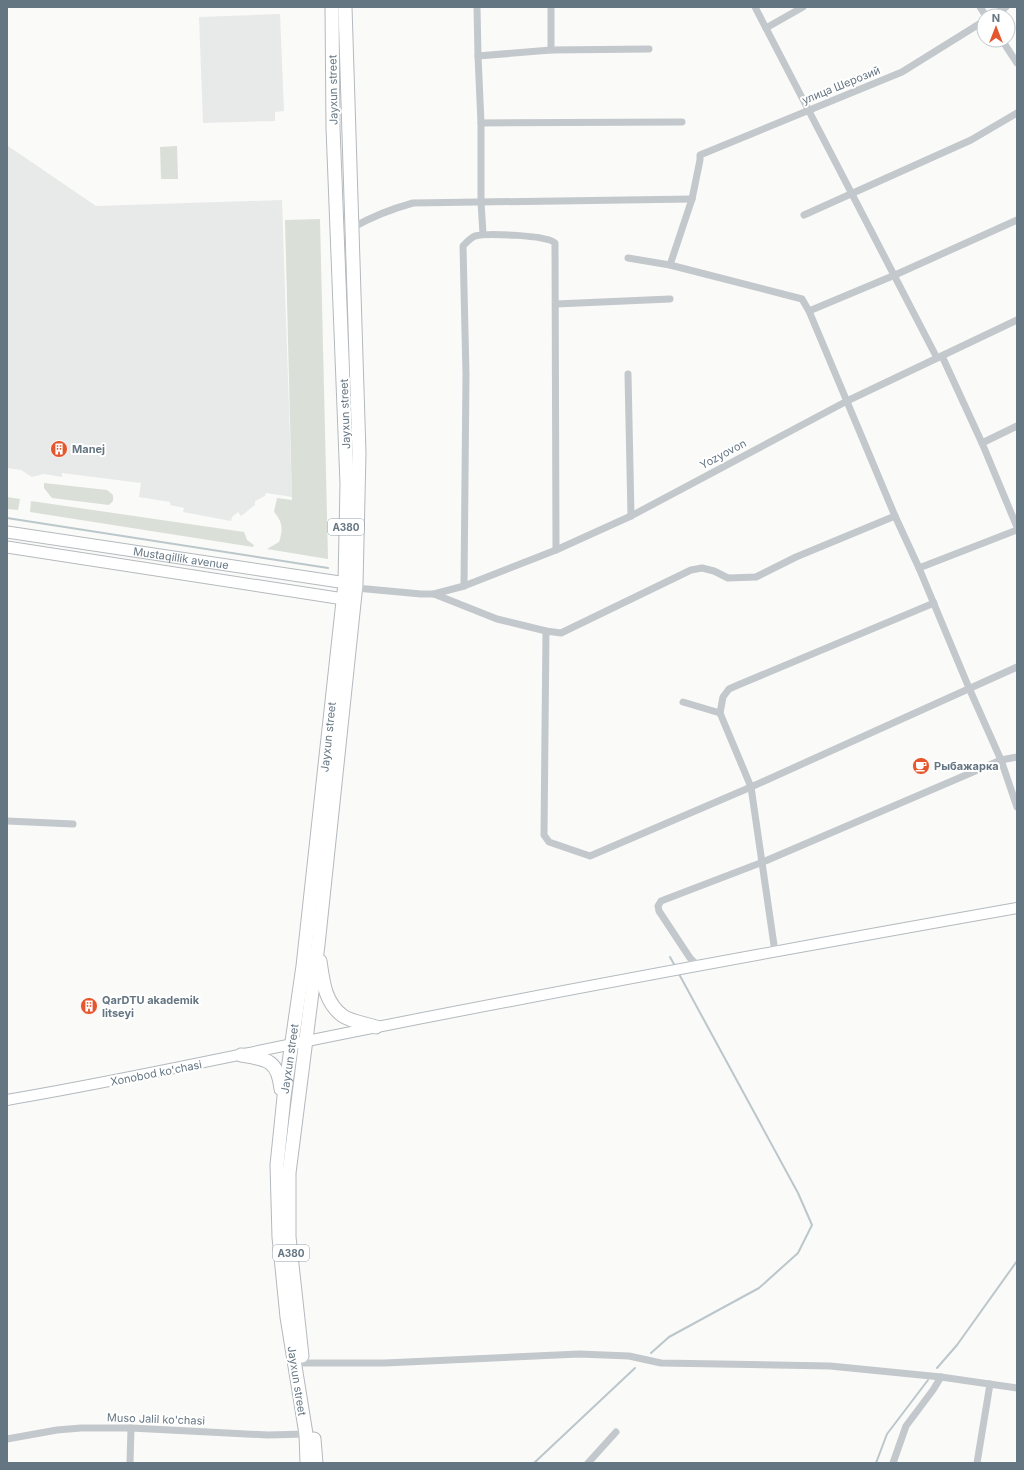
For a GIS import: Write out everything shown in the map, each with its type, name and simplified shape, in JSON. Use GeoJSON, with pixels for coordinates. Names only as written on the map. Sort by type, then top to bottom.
{"type":"FeatureCollection","features":[{"type":"Feature","properties":{"kind":"highway","name":"Jayxun street"},"geometry":{"type":"LineString","coordinates":[[307,1463],[306,1434],[287,1317],[279,1237],[277,1165],[291,1045],[303,966],[318,830],[351,591],[334,134],[332,7]]}},
{"type":"Feature","properties":{"kind":"highway","name":"Jayxun street"},"geometry":{"type":"LineString","coordinates":[[316,1463],[312,1413],[303,1363],[290,1237],[289,1173],[318,945],[351,591],[359,453],[344,7]]}},
{"type":"Feature","properties":{"kind":"highway"},"geometry":{"type":"LineString","coordinates":[[318,945],[322,977],[328,999],[344,1017],[376,1027]]}},
{"type":"Feature","properties":{"kind":"highway"},"geometry":{"type":"LineString","coordinates":[[241,1055],[260,1058],[273,1064],[279,1074],[281,1088],[281,1123]]}},
{"type":"Feature","properties":{"kind":"main road","name":"Mustaqillik avenue"},"geometry":{"type":"LineString","coordinates":[[7,532],[351,591]]}},
{"type":"Feature","properties":{"kind":"main road","name":"Mustaqillik avenue"},"geometry":{"type":"LineString","coordinates":[[7,547],[351,591]]}},
{"type":"Feature","properties":{"kind":"main road","name":"Xonobod ko'chasi"},"geometry":{"type":"LineString","coordinates":[[7,1100],[85,1087],[376,1027],[698,966],[1017,908]]}},
{"type":"Feature","properties":{"kind":"street"},"geometry":{"type":"LineString","coordinates":[[477,7],[483,234]]}},
{"type":"Feature","properties":{"kind":"street"},"geometry":{"type":"LineString","coordinates":[[551,50],[552,7]]}},
{"type":"Feature","properties":{"kind":"street"},"geometry":{"type":"LineString","coordinates":[[756,7],[852,194],[940,357],[982,443],[1017,527]]}},
{"type":"Feature","properties":{"kind":"street"},"geometry":{"type":"LineString","coordinates":[[766,28],[803,7]]}},
{"type":"Feature","properties":{"kind":"street","name":"улица Шерозий"},"geometry":{"type":"LineString","coordinates":[[692,200],[700,155],[902,72],[976,26]]}},
{"type":"Feature","properties":{"kind":"street"},"geometry":{"type":"LineString","coordinates":[[1007,48],[1017,63]]}},
{"type":"Feature","properties":{"kind":"street"},"geometry":{"type":"LineString","coordinates":[[478,56],[551,50],[649,49]]}},
{"type":"Feature","properties":{"kind":"street"},"geometry":{"type":"LineString","coordinates":[[804,215],[971,140],[1017,113]]}},
{"type":"Feature","properties":{"kind":"street"},"geometry":{"type":"LineString","coordinates":[[481,123],[682,122]]}},
{"type":"Feature","properties":{"kind":"street"},"geometry":{"type":"LineString","coordinates":[[352,228],[372,217],[413,203],[692,200],[670,265]]}},
{"type":"Feature","properties":{"kind":"street"},"geometry":{"type":"LineString","coordinates":[[809,311],[895,275],[1017,220]]}},
{"type":"Feature","properties":{"kind":"street"},"geometry":{"type":"LineString","coordinates":[[464,586],[466,374],[463,246],[473,237],[483,234],[542,237],[553,240],[555,243],[556,550]]}},
{"type":"Feature","properties":{"kind":"street"},"geometry":{"type":"LineString","coordinates":[[628,258],[670,265],[797,296],[802,299],[809,311],[1001,760],[1017,808]]}},
{"type":"Feature","properties":{"kind":"street"},"geometry":{"type":"LineString","coordinates":[[556,304],[670,300]]}},
{"type":"Feature","properties":{"kind":"street","name":"Yozyovon"},"geometry":{"type":"LineString","coordinates":[[434,594],[464,586],[556,550],[630,516],[847,401],[1017,320]]}},
{"type":"Feature","properties":{"kind":"street"},"geometry":{"type":"LineString","coordinates":[[628,374],[630,516]]}},
{"type":"Feature","properties":{"kind":"street"},"geometry":{"type":"LineString","coordinates":[[982,443],[1017,426]]}},
{"type":"Feature","properties":{"kind":"street"},"geometry":{"type":"LineString","coordinates":[[351,591],[434,594],[497,619],[546,631],[561,633],[691,570],[702,568],[714,571],[728,578],[756,577],[796,557],[896,516]]}},
{"type":"Feature","properties":{"kind":"street"},"geometry":{"type":"LineString","coordinates":[[919,568],[1017,530]]}},
{"type":"Feature","properties":{"kind":"street"},"geometry":{"type":"LineString","coordinates":[[775,952],[751,787],[720,713],[722,697],[729,689],[738,684],[934,603]]}},
{"type":"Feature","properties":{"kind":"street"},"geometry":{"type":"LineString","coordinates":[[546,631],[544,835],[549,842],[590,856],[751,787],[1017,667]]}},
{"type":"Feature","properties":{"kind":"street"},"geometry":{"type":"LineString","coordinates":[[683,702],[720,713]]}},
{"type":"Feature","properties":{"kind":"street"},"geometry":{"type":"LineString","coordinates":[[698,966],[690,958],[659,911],[658,906],[661,901],[763,862],[1001,760],[1017,757]]}},
{"type":"Feature","properties":{"kind":"street"},"geometry":{"type":"LineString","coordinates":[[7,821],[73,824]]}},
{"type":"Feature","properties":{"kind":"street"},"geometry":{"type":"LineString","coordinates":[[303,1363],[385,1362],[579,1354],[629,1356],[661,1363],[830,1366],[941,1377],[1017,1388]]}},
{"type":"Feature","properties":{"kind":"street"},"geometry":{"type":"LineString","coordinates":[[893,1463],[906,1426],[941,1377]]}},
{"type":"Feature","properties":{"kind":"street"},"geometry":{"type":"LineString","coordinates":[[977,1463],[990,1384]]}},
{"type":"Feature","properties":{"kind":"street"},"geometry":{"type":"LineString","coordinates":[[130,1463],[131,1428]]}},
{"type":"Feature","properties":{"kind":"street","name":"Muso Jalil ko'chasi"},"geometry":{"type":"LineString","coordinates":[[7,1439],[57,1430],[131,1428],[268,1434],[306,1434]]}},
{"type":"Feature","properties":{"kind":"street"},"geometry":{"type":"LineString","coordinates":[[588,1463],[616,1432]]}},
{"type":"Feature","properties":{"kind":"shaded area"},"geometry":{"type":"Polygon","coordinates":[[[280,14],[284,111],[275,112],[275,121],[203,123],[199,17],[280,14]]]}},
{"type":"Feature","properties":{"kind":"shaded area"},"geometry":{"type":"Polygon","coordinates":[[[8,146],[96,206],[282,200],[292,497],[266,493],[265,496],[255,501],[255,505],[241,516],[238,512],[232,517],[231,521],[183,512],[184,508],[170,505],[170,502],[139,497],[141,483],[62,473],[62,477],[44,474],[32,477],[21,470],[7,468],[8,146]]]}},
{"type":"Feature","properties":{"kind":"shaded area"},"geometry":{"type":"Polygon","coordinates":[[[177,146],[178,179],[161,179],[160,147],[177,146]]]}},
{"type":"Feature","properties":{"kind":"shaded area"},"geometry":{"type":"Polygon","coordinates":[[[320,219],[328,559],[267,549],[279,542],[281,534],[281,523],[274,512],[277,498],[292,500],[285,220],[320,219]]]}},
{"type":"Feature","properties":{"kind":"shaded area"},"geometry":{"type":"Polygon","coordinates":[[[44,483],[107,490],[113,495],[113,501],[109,505],[52,498],[44,488],[44,483]]]}},
{"type":"Feature","properties":{"kind":"shaded area"},"geometry":{"type":"Polygon","coordinates":[[[7,497],[20,499],[18,510],[7,509],[7,497]]]}},
{"type":"Feature","properties":{"kind":"shaded area"},"geometry":{"type":"Polygon","coordinates":[[[31,501],[244,532],[247,540],[254,545],[253,547],[30,512],[31,501]]]}},
{"type":"Feature","properties":{"kind":"waterway"},"geometry":{"type":"LineString","coordinates":[[7,518],[328,568]]}},
{"type":"Feature","properties":{"kind":"waterway"},"geometry":{"type":"LineString","coordinates":[[670,957],[675,966]]}},
{"type":"Feature","properties":{"kind":"waterway"},"geometry":{"type":"LineString","coordinates":[[651,1353],[669,1337],[759,1288],[798,1253],[812,1225],[798,1193],[679,974]]}},
{"type":"Feature","properties":{"kind":"waterway"},"geometry":{"type":"LineString","coordinates":[[937,1368],[957,1345],[1017,1261]]}},
{"type":"Feature","properties":{"kind":"waterway"},"geometry":{"type":"LineString","coordinates":[[534,1463],[635,1368]]}},
{"type":"Feature","properties":{"kind":"waterway"},"geometry":{"type":"LineString","coordinates":[[876,1463],[887,1434],[928,1380]]}},
{"type":"Feature","properties":{"kind":"place","name":"Manej"},"geometry":{"type":"Point","coordinates":[59,449]}},
{"type":"Feature","properties":{"kind":"place","name":"Рыбажарка"},"geometry":{"type":"Point","coordinates":[921,766]}},
{"type":"Feature","properties":{"kind":"place","name":"QarDTU akademik litseyi"},"geometry":{"type":"Point","coordinates":[89,1006]}}]}
